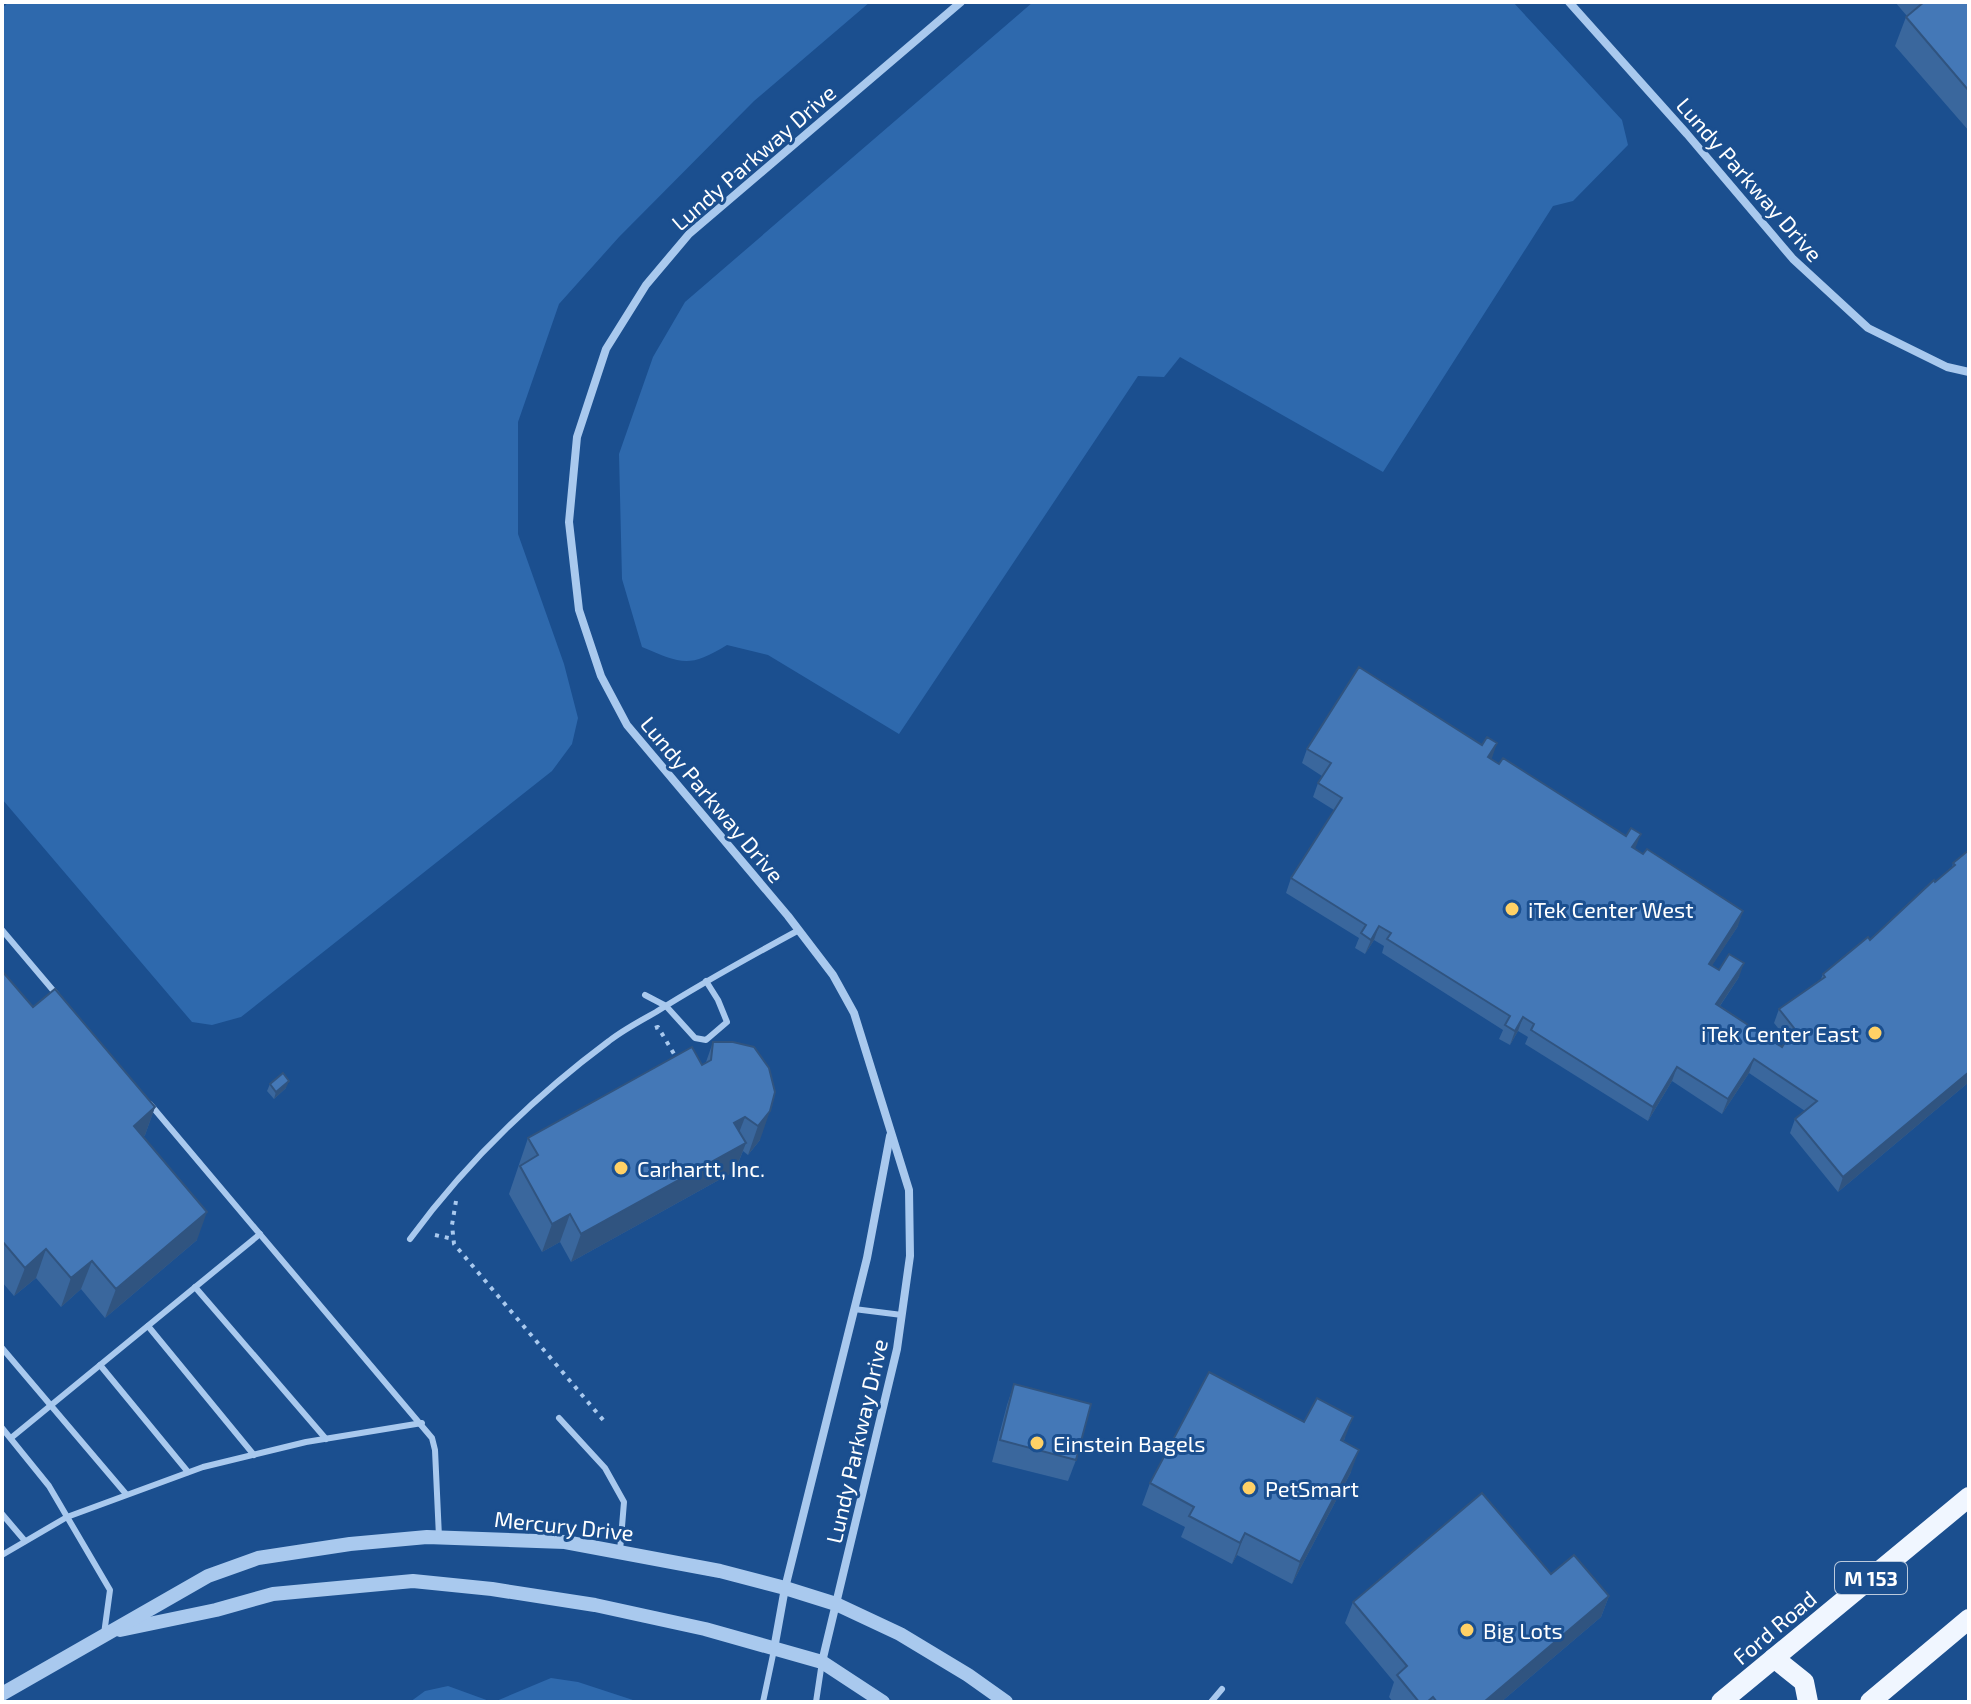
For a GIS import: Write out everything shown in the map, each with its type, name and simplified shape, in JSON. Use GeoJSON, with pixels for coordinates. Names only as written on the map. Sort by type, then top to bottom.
{"type":"FeatureCollection","features":[{"type":"Feature","properties":{"kind":"main road","name":"Ford Road"},"geometry":{"type":"LineString","coordinates":[[1721,1702],[1969,1497]]}},
{"type":"Feature","properties":{"kind":"main road"},"geometry":{"type":"LineString","coordinates":[[1870,1702],[1969,1619]]}},
{"type":"Feature","properties":{"kind":"main road"},"geometry":{"type":"LineString","coordinates":[[1774,1658],[1804,1682],[1808,1702]]}},
{"type":"Feature","properties":{"kind":"street","name":"Lundy Parkway Drive"},"geometry":{"type":"LineString","coordinates":[[822,1662],[897,1349],[910,1256],[909,1190],[854,1013],[833,975],[627,725],[601,676],[579,610],[569,522],[577,437],[606,349],[646,285],[689,234],[961,2]]}},
{"type":"Feature","properties":{"kind":"street","name":"Lundy Parkway Drive"},"geometry":{"type":"LineString","coordinates":[[1569,2],[1793,259],[1868,328],[1947,367],[1969,372]]}},
{"type":"Feature","properties":{"kind":"street","name":"Lundy Parkway Drive"},"geometry":{"type":"LineString","coordinates":[[774,1650],[785,1588],[867,1258],[891,1131]]}},
{"type":"Feature","properties":{"kind":"street","name":"Mercury Drive"},"geometry":{"type":"LineString","coordinates":[[2,1694],[208,1576],[258,1558],[350,1544],[439,1537],[565,1542],[720,1571],[785,1588],[836,1604],[900,1634],[1006,1702]]}},
{"type":"Feature","properties":{"kind":"street","name":"Mercury Drive"},"geometry":{"type":"LineString","coordinates":[[104,1634],[216,1610],[273,1594],[413,1581],[595,1605],[705,1629],[822,1662],[883,1702]]}},
{"type":"Feature","properties":{"kind":"lane"},"geometry":{"type":"LineString","coordinates":[[2,930],[64,1003]]}},
{"type":"Feature","properties":{"kind":"lane"},"geometry":{"type":"LineString","coordinates":[[410,1239],[443,1194],[522,1115],[610,1040],[706,981],[799,930]]}},
{"type":"Feature","properties":{"kind":"lane"},"geometry":{"type":"LineString","coordinates":[[645,995],[666,1006],[695,1038],[706,1040],[727,1022],[706,981]]}},
{"type":"Feature","properties":{"kind":"lane"},"geometry":{"type":"LineString","coordinates":[[146,1100],[422,1423],[432,1438],[435,1450],[439,1537]]}},
{"type":"Feature","properties":{"kind":"lane"},"geometry":{"type":"LineString","coordinates":[[11,1438],[260,1234]]}},
{"type":"Feature","properties":{"kind":"lane"},"geometry":{"type":"LineString","coordinates":[[195,1287],[326,1439]]}},
{"type":"Feature","properties":{"kind":"lane"},"geometry":{"type":"LineString","coordinates":[[854,1309],[902,1315]]}},
{"type":"Feature","properties":{"kind":"lane"},"geometry":{"type":"LineString","coordinates":[[148,1326],[254,1455]]}},
{"type":"Feature","properties":{"kind":"lane"},"geometry":{"type":"LineString","coordinates":[[2,1348],[126,1494]]}},
{"type":"Feature","properties":{"kind":"lane"},"geometry":{"type":"LineString","coordinates":[[100,1365],[188,1472]]}},
{"type":"Feature","properties":{"kind":"lane"},"geometry":{"type":"LineString","coordinates":[[559,1418],[605,1468],[624,1502],[620,1551]]}},
{"type":"Feature","properties":{"kind":"lane"},"geometry":{"type":"LineString","coordinates":[[2,1555],[67,1517],[188,1472],[326,1439],[422,1423]]}},
{"type":"Feature","properties":{"kind":"lane"},"geometry":{"type":"LineString","coordinates":[[2,1428],[49,1486],[110,1590],[104,1634]]}},
{"type":"Feature","properties":{"kind":"lane"},"geometry":{"type":"LineString","coordinates":[[2,1514],[25,1541]]}},
{"type":"Feature","properties":{"kind":"lane"},"geometry":{"type":"LineString","coordinates":[[763,1702],[774,1650]]}},
{"type":"Feature","properties":{"kind":"lane"},"geometry":{"type":"LineString","coordinates":[[816,1702],[822,1662]]}},
{"type":"Feature","properties":{"kind":"lane"},"geometry":{"type":"LineString","coordinates":[[1211,1702],[1222,1689]]}},
{"type":"Feature","properties":{"kind":"path"},"geometry":{"type":"LineString","coordinates":[[649,1031],[658,1027],[678,1062]]}},
{"type":"Feature","properties":{"kind":"path"},"geometry":{"type":"LineString","coordinates":[[456,1201],[452,1225],[458,1250],[604,1421]]}},
{"type":"Feature","properties":{"kind":"path"},"geometry":{"type":"LineString","coordinates":[[435,1235],[453,1239]]}},
{"type":"Feature","properties":{"kind":"shaded area"},"geometry":{"type":"Polygon","coordinates":[[[9,2],[870,2],[754,101],[619,237],[559,304],[518,422],[518,534],[564,664],[578,718],[572,744],[552,771],[241,1017],[212,1025],[192,1022],[2,799],[2,8],[9,2]]]}},
{"type":"Feature","properties":{"kind":"shaded area"},"geometry":{"type":"Polygon","coordinates":[[[1033,2],[1513,2],[1622,120],[1628,145],[1573,201],[1553,206],[1383,472],[1180,357],[1164,377],[1138,376],[899,734],[768,655],[727,645],[703,658],[684,661],[642,647],[622,579],[619,454],[653,357],[685,302],[1033,2]]]}},
{"type":"Feature","properties":{"kind":"shaded area"},"geometry":{"type":"Polygon","coordinates":[[[551,1678],[578,1682],[639,1702],[494,1702],[551,1678]]]}},
{"type":"Feature","properties":{"kind":"shaded area"},"geometry":{"type":"Polygon","coordinates":[[[448,1686],[492,1702],[410,1702],[425,1691],[448,1686]]]}},
{"type":"Feature","properties":{"kind":"building"},"geometry":{"type":"Polygon","coordinates":[[[1924,2],[1969,2],[1969,91],[1906,17],[1924,2]]]}},
{"type":"Feature","properties":{"kind":"building","name":"iTek Center West"},"geometry":{"type":"Polygon","coordinates":[[[1359,667],[1482,745],[1487,737],[1497,743],[1488,757],[1499,764],[1503,758],[1626,836],[1631,828],[1641,834],[1632,847],[1643,854],[1647,849],[1743,911],[1709,964],[1719,970],[1729,954],[1744,963],[1716,1004],[1782,1047],[1794,1028],[1779,1009],[1825,977],[1823,974],[1868,937],[1870,940],[1969,850],[1969,1072],[1843,1177],[1795,1119],[1817,1101],[1754,1059],[1728,1099],[1677,1067],[1653,1107],[1531,1030],[1534,1024],[1523,1017],[1515,1031],[1505,1025],[1510,1016],[1387,939],[1391,933],[1379,926],[1371,940],[1361,933],[1366,925],[1291,878],[1342,798],[1318,783],[1331,763],[1307,749],[1359,667]]]}},
{"type":"Feature","properties":{"kind":"building"},"geometry":{"type":"Polygon","coordinates":[[[2,971],[33,1007],[55,989],[155,1107],[134,1126],[207,1212],[116,1289],[92,1261],[71,1278],[46,1249],[25,1268],[2,1241],[2,971]]]}},
{"type":"Feature","properties":{"kind":"building"},"geometry":{"type":"Polygon","coordinates":[[[713,1042],[733,1042],[754,1047],[769,1068],[775,1092],[770,1111],[758,1126],[745,1117],[734,1123],[746,1143],[581,1234],[570,1214],[552,1224],[520,1166],[538,1155],[528,1138],[692,1047],[702,1065],[711,1060],[713,1042]]]}},
{"type":"Feature","properties":{"kind":"building"},"geometry":{"type":"Polygon","coordinates":[[[283,1073],[289,1081],[276,1092],[270,1084],[283,1073]]]}},
{"type":"Feature","properties":{"kind":"building"},"geometry":{"type":"Polygon","coordinates":[[[1209,1372],[1304,1422],[1317,1398],[1353,1417],[1341,1440],[1359,1450],[1300,1562],[1245,1533],[1240,1543],[1189,1516],[1194,1507],[1150,1483],[1209,1372]]]}},
{"type":"Feature","properties":{"kind":"building"},"geometry":{"type":"Polygon","coordinates":[[[1014,1384],[1091,1404],[1076,1460],[1000,1440],[1014,1384]]]}},
{"type":"Feature","properties":{"kind":"building"},"geometry":{"type":"Polygon","coordinates":[[[1482,1493],[1551,1574],[1574,1555],[1609,1596],[1484,1702],[1437,1702],[1433,1697],[1427,1702],[1419,1702],[1397,1675],[1407,1666],[1353,1602],[1482,1493]]]}},
{"type":"Feature","properties":{"kind":"place","name":"iTek Center West"},"geometry":{"type":"Point","coordinates":[1512,909]}},
{"type":"Feature","properties":{"kind":"place","name":"iTek Center East"},"geometry":{"type":"Point","coordinates":[1875,1033]}},
{"type":"Feature","properties":{"kind":"place","name":"Carhartt, Inc."},"geometry":{"type":"Point","coordinates":[621,1168]}},
{"type":"Feature","properties":{"kind":"place","name":"Einstein Bagels"},"geometry":{"type":"Point","coordinates":[1037,1443]}},
{"type":"Feature","properties":{"kind":"place","name":"PetSmart"},"geometry":{"type":"Point","coordinates":[1249,1488]}},
{"type":"Feature","properties":{"kind":"place","name":"Big Lots"},"geometry":{"type":"Point","coordinates":[1467,1630]}}]}
